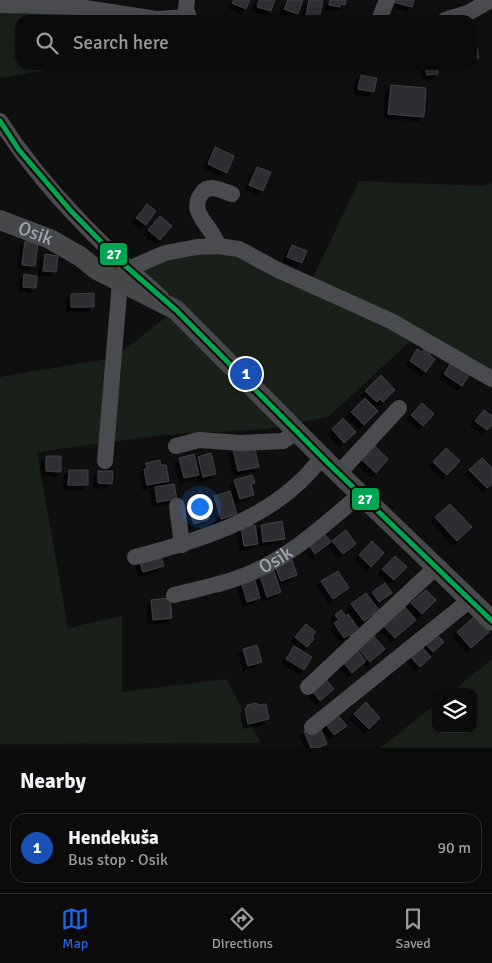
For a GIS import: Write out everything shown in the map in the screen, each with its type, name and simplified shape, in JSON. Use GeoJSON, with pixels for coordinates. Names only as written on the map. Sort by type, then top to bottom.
{"type":"FeatureCollection","features":[{"type":"Feature","properties":{"kind":"main road","name":"Osik"},"geometry":{"type":"LineString","coordinates":[[0,220],[50,240],[81,257],[97,270],[123,275],[176,310],[339,474],[492,621]]}},
{"type":"Feature","properties":{"kind":"street"},"geometry":{"type":"LineString","coordinates":[[187,0],[188,15]]}},
{"type":"Feature","properties":{"kind":"street"},"geometry":{"type":"LineString","coordinates":[[381,15],[387,0]]}},
{"type":"Feature","properties":{"kind":"street"},"geometry":{"type":"LineString","coordinates":[[461,15],[490,2]]}},
{"type":"Feature","properties":{"kind":"street"},"geometry":{"type":"LineString","coordinates":[[0,5],[80,7],[131,15]]}},
{"type":"Feature","properties":{"kind":"street"},"geometry":{"type":"LineString","coordinates":[[0,122],[24,157],[123,275]]}},
{"type":"Feature","properties":{"kind":"street"},"geometry":{"type":"LineString","coordinates":[[218,246],[217,239],[200,216],[198,204],[201,194],[208,189],[217,189],[232,194]]}},
{"type":"Feature","properties":{"kind":"street"},"geometry":{"type":"LineString","coordinates":[[105,461],[123,275],[133,266],[165,253],[197,247],[218,246],[239,250],[391,322],[492,379]]}},
{"type":"Feature","properties":{"kind":"street"},"geometry":{"type":"LineString","coordinates":[[339,474],[399,408]]}},
{"type":"Feature","properties":{"kind":"street"},"geometry":{"type":"LineString","coordinates":[[176,446],[198,440],[241,443],[283,441],[298,432]]}},
{"type":"Feature","properties":{"kind":"street"},"geometry":{"type":"LineString","coordinates":[[135,556],[182,545],[247,520],[284,497],[314,468],[322,457]]}},
{"type":"Feature","properties":{"kind":"street","name":"Osik"},"geometry":{"type":"LineString","coordinates":[[174,595],[222,583],[271,563],[287,554],[315,533],[361,494]]}},
{"type":"Feature","properties":{"kind":"street"},"geometry":{"type":"LineString","coordinates":[[177,506],[182,545]]}},
{"type":"Feature","properties":{"kind":"street"},"geometry":{"type":"LineString","coordinates":[[308,687],[436,567]]}},
{"type":"Feature","properties":{"kind":"street"},"geometry":{"type":"LineString","coordinates":[[312,727],[470,600]]}},
{"type":"Feature","properties":{"kind":"shaded area"},"geometry":{"type":"Polygon","coordinates":[[[79,10],[79,15],[15,15],[15,70],[48,70],[0,78],[0,11],[79,10]]]}},
{"type":"Feature","properties":{"kind":"shaded area"},"geometry":{"type":"Polygon","coordinates":[[[359,181],[484,186],[492,183],[492,379],[416,336],[328,417],[267,429],[162,435],[37,452],[68,628],[122,616],[122,692],[226,679],[261,743],[0,744],[0,377],[114,358],[175,310],[133,267],[218,246],[310,284],[359,181]]]}},
{"type":"Feature","properties":{"kind":"shaded area"},"geometry":{"type":"Polygon","coordinates":[[[492,659],[492,748],[380,748],[432,707],[432,733],[477,733],[477,688],[456,688],[492,659]]]}},
{"type":"Feature","properties":{"kind":"building"},"geometry":{"type":"Polygon","coordinates":[[[234,0],[250,0],[246,9],[232,3],[234,0]]]}},
{"type":"Feature","properties":{"kind":"building"},"geometry":{"type":"Polygon","coordinates":[[[259,0],[275,0],[271,11],[257,7],[259,0]]]}},
{"type":"Feature","properties":{"kind":"building"},"geometry":{"type":"Polygon","coordinates":[[[288,0],[303,0],[298,14],[284,9],[288,0]]]}},
{"type":"Feature","properties":{"kind":"building"},"geometry":{"type":"Polygon","coordinates":[[[309,0],[323,1],[320,15],[306,15],[309,0]]]}},
{"type":"Feature","properties":{"kind":"building"},"geometry":{"type":"Polygon","coordinates":[[[330,0],[346,0],[345,5],[341,4],[340,7],[329,5],[330,0]]]}},
{"type":"Feature","properties":{"kind":"building"},"geometry":{"type":"Polygon","coordinates":[[[393,0],[414,0],[412,7],[393,2],[393,0]]]}},
{"type":"Feature","properties":{"kind":"building"},"geometry":{"type":"Polygon","coordinates":[[[426,70],[438,70],[438,74],[427,75],[426,70]]]}},
{"type":"Feature","properties":{"kind":"building"},"geometry":{"type":"Polygon","coordinates":[[[361,75],[377,78],[374,92],[358,89],[361,75]]]}},
{"type":"Feature","properties":{"kind":"building"},"geometry":{"type":"Polygon","coordinates":[[[391,85],[426,88],[424,117],[388,114],[391,85]]]}},
{"type":"Feature","properties":{"kind":"building"},"geometry":{"type":"Polygon","coordinates":[[[215,147],[234,156],[227,173],[208,164],[215,147]]]}},
{"type":"Feature","properties":{"kind":"building"},"geometry":{"type":"Polygon","coordinates":[[[257,167],[271,172],[263,191],[249,185],[257,167]]]}},
{"type":"Feature","properties":{"kind":"building"},"geometry":{"type":"Polygon","coordinates":[[[147,204],[156,211],[146,225],[136,218],[147,204]]]}},
{"type":"Feature","properties":{"kind":"building"},"geometry":{"type":"Polygon","coordinates":[[[160,216],[172,226],[160,240],[148,230],[160,216]]]}},
{"type":"Feature","properties":{"kind":"building"},"geometry":{"type":"Polygon","coordinates":[[[25,241],[38,243],[35,266],[22,265],[25,241]]]}},
{"type":"Feature","properties":{"kind":"building"},"geometry":{"type":"Polygon","coordinates":[[[292,245],[307,251],[302,263],[287,257],[292,245]]]}},
{"type":"Feature","properties":{"kind":"building"},"geometry":{"type":"Polygon","coordinates":[[[45,254],[58,256],[56,272],[43,271],[45,254]]]}},
{"type":"Feature","properties":{"kind":"building"},"geometry":{"type":"Polygon","coordinates":[[[24,274],[37,276],[36,288],[23,287],[24,274]]]}},
{"type":"Feature","properties":{"kind":"building"},"geometry":{"type":"Polygon","coordinates":[[[94,293],[94,307],[71,307],[71,294],[94,293]]]}},
{"type":"Feature","properties":{"kind":"building"},"geometry":{"type":"Polygon","coordinates":[[[425,347],[432,352],[429,355],[435,359],[426,372],[410,361],[417,349],[422,352],[425,347]]]}},
{"type":"Feature","properties":{"kind":"building"},"geometry":{"type":"Polygon","coordinates":[[[452,361],[471,372],[462,386],[444,374],[452,361]]]}},
{"type":"Feature","properties":{"kind":"building"},"geometry":{"type":"Polygon","coordinates":[[[381,375],[395,390],[383,402],[380,399],[377,402],[365,391],[381,375]]]}},
{"type":"Feature","properties":{"kind":"building"},"geometry":{"type":"Polygon","coordinates":[[[365,398],[378,411],[364,425],[351,412],[365,398]]]}},
{"type":"Feature","properties":{"kind":"building"},"geometry":{"type":"Polygon","coordinates":[[[422,403],[434,414],[423,426],[411,415],[422,403]]]}},
{"type":"Feature","properties":{"kind":"building"},"geometry":{"type":"Polygon","coordinates":[[[484,410],[492,416],[492,425],[487,430],[475,421],[484,410]]]}},
{"type":"Feature","properties":{"kind":"building"},"geometry":{"type":"Polygon","coordinates":[[[343,418],[356,432],[344,443],[332,429],[343,418]]]}},
{"type":"Feature","properties":{"kind":"building"},"geometry":{"type":"Polygon","coordinates":[[[254,444],[259,467],[238,471],[233,449],[254,444]]]}},
{"type":"Feature","properties":{"kind":"building"},"geometry":{"type":"Polygon","coordinates":[[[373,444],[388,459],[376,473],[360,458],[373,444]]]}},
{"type":"Feature","properties":{"kind":"building"},"geometry":{"type":"Polygon","coordinates":[[[446,448],[460,461],[447,475],[433,462],[446,448]]]}},
{"type":"Feature","properties":{"kind":"building"},"geometry":{"type":"Polygon","coordinates":[[[211,453],[216,474],[203,477],[198,457],[211,453]]]}},
{"type":"Feature","properties":{"kind":"building"},"geometry":{"type":"Polygon","coordinates":[[[194,454],[199,475],[184,478],[179,458],[194,454]]]}},
{"type":"Feature","properties":{"kind":"building"},"geometry":{"type":"Polygon","coordinates":[[[46,456],[61,456],[61,472],[46,471],[46,456]]]}},
{"type":"Feature","properties":{"kind":"building"},"geometry":{"type":"Polygon","coordinates":[[[482,458],[492,468],[492,484],[487,488],[469,470],[482,458]]]}},
{"type":"Feature","properties":{"kind":"building"},"geometry":{"type":"Polygon","coordinates":[[[160,460],[161,465],[166,465],[169,481],[147,485],[144,469],[147,469],[146,463],[160,460]]]}},
{"type":"Feature","properties":{"kind":"building"},"geometry":{"type":"Polygon","coordinates":[[[69,470],[88,470],[88,485],[68,485],[69,470]]]}},
{"type":"Feature","properties":{"kind":"building"},"geometry":{"type":"Polygon","coordinates":[[[98,471],[113,471],[112,484],[98,483],[98,471]]]}},
{"type":"Feature","properties":{"kind":"building"},"geometry":{"type":"Polygon","coordinates":[[[252,475],[255,483],[251,484],[254,495],[240,499],[234,480],[252,475]]]}},
{"type":"Feature","properties":{"kind":"building"},"geometry":{"type":"Polygon","coordinates":[[[174,484],[177,499],[157,502],[155,487],[174,484]]]}},
{"type":"Feature","properties":{"kind":"building"},"geometry":{"type":"Polygon","coordinates":[[[230,491],[237,514],[221,519],[214,496],[230,491]]]}},
{"type":"Feature","properties":{"kind":"building"},"geometry":{"type":"Polygon","coordinates":[[[203,502],[209,519],[194,524],[188,508],[203,502]]]}},
{"type":"Feature","properties":{"kind":"building"},"geometry":{"type":"Polygon","coordinates":[[[450,504],[472,527],[457,541],[435,517],[450,504]]]}},
{"type":"Feature","properties":{"kind":"building"},"geometry":{"type":"Polygon","coordinates":[[[282,521],[285,539],[263,542],[261,525],[282,521]]]}},
{"type":"Feature","properties":{"kind":"building"},"geometry":{"type":"Polygon","coordinates":[[[255,525],[258,544],[244,546],[241,527],[255,525]]]}},
{"type":"Feature","properties":{"kind":"building"},"geometry":{"type":"Polygon","coordinates":[[[346,530],[356,544],[343,554],[332,541],[346,530]]]}},
{"type":"Feature","properties":{"kind":"building"},"geometry":{"type":"Polygon","coordinates":[[[322,531],[331,542],[315,554],[307,543],[322,531]]]}},
{"type":"Feature","properties":{"kind":"building"},"geometry":{"type":"Polygon","coordinates":[[[372,541],[384,553],[371,567],[359,555],[372,541]]]}},
{"type":"Feature","properties":{"kind":"building"},"geometry":{"type":"Polygon","coordinates":[[[160,553],[164,566],[143,572],[139,559],[160,553]]]}},
{"type":"Feature","properties":{"kind":"building"},"geometry":{"type":"Polygon","coordinates":[[[395,556],[407,567],[394,580],[382,569],[395,556]]]}},
{"type":"Feature","properties":{"kind":"building"},"geometry":{"type":"Polygon","coordinates":[[[292,560],[297,575],[281,581],[275,566],[292,560]]]}},
{"type":"Feature","properties":{"kind":"building"},"geometry":{"type":"Polygon","coordinates":[[[274,571],[281,592],[267,597],[260,576],[274,571]]]}},
{"type":"Feature","properties":{"kind":"building"},"geometry":{"type":"Polygon","coordinates":[[[338,571],[349,588],[333,599],[321,581],[338,571]]]}},
{"type":"Feature","properties":{"kind":"building"},"geometry":{"type":"Polygon","coordinates":[[[254,577],[260,598],[247,602],[241,581],[254,577]]]}},
{"type":"Feature","properties":{"kind":"building"},"geometry":{"type":"Polygon","coordinates":[[[385,583],[392,593],[379,602],[372,592],[385,583]]]}},
{"type":"Feature","properties":{"kind":"building"},"geometry":{"type":"Polygon","coordinates":[[[426,590],[436,600],[422,614],[411,603],[426,590]]]}},
{"type":"Feature","properties":{"kind":"building"},"geometry":{"type":"Polygon","coordinates":[[[366,593],[379,610],[364,621],[351,604],[366,593]]]}},
{"type":"Feature","properties":{"kind":"building"},"geometry":{"type":"Polygon","coordinates":[[[170,598],[172,618],[153,620],[151,600],[170,598]]]}},
{"type":"Feature","properties":{"kind":"building"},"geometry":{"type":"Polygon","coordinates":[[[405,607],[416,620],[395,638],[384,626],[405,607]]]}},
{"type":"Feature","properties":{"kind":"building"},"geometry":{"type":"Polygon","coordinates":[[[341,610],[346,616],[348,614],[360,631],[351,637],[349,635],[344,638],[334,623],[339,620],[335,615],[341,610]]]}},
{"type":"Feature","properties":{"kind":"building"},"geometry":{"type":"Polygon","coordinates":[[[475,616],[489,632],[471,648],[457,632],[475,616]]]}},
{"type":"Feature","properties":{"kind":"building"},"geometry":{"type":"Polygon","coordinates":[[[306,624],[316,632],[312,637],[314,639],[307,647],[295,637],[306,624]]]}},
{"type":"Feature","properties":{"kind":"building"},"geometry":{"type":"Polygon","coordinates":[[[435,633],[444,642],[433,652],[424,642],[435,633]]]}},
{"type":"Feature","properties":{"kind":"building"},"geometry":{"type":"Polygon","coordinates":[[[372,634],[385,649],[370,662],[357,647],[372,634]]]}},
{"type":"Feature","properties":{"kind":"building"},"geometry":{"type":"Polygon","coordinates":[[[419,644],[431,657],[420,667],[408,654],[419,644]]]}},
{"type":"Feature","properties":{"kind":"building"},"geometry":{"type":"Polygon","coordinates":[[[257,645],[262,662],[248,666],[243,649],[257,645]]]}},
{"type":"Feature","properties":{"kind":"building"},"geometry":{"type":"Polygon","coordinates":[[[294,646],[312,657],[304,670],[286,659],[294,646]]]}},
{"type":"Feature","properties":{"kind":"building"},"geometry":{"type":"Polygon","coordinates":[[[358,651],[366,661],[352,673],[343,662],[358,651]]]}},
{"type":"Feature","properties":{"kind":"building"},"geometry":{"type":"Polygon","coordinates":[[[324,677],[334,689],[320,701],[310,688],[324,677]]]}},
{"type":"Feature","properties":{"kind":"building"},"geometry":{"type":"Polygon","coordinates":[[[366,702],[380,718],[369,729],[354,714],[366,702]]]}},
{"type":"Feature","properties":{"kind":"building"},"geometry":{"type":"Polygon","coordinates":[[[257,703],[258,705],[266,704],[269,719],[248,724],[245,708],[248,708],[247,705],[257,703]]]}},
{"type":"Feature","properties":{"kind":"building"},"geometry":{"type":"Polygon","coordinates":[[[337,714],[347,726],[334,735],[325,723],[337,714]]]}},
{"type":"Feature","properties":{"kind":"building"},"geometry":{"type":"Polygon","coordinates":[[[319,725],[327,744],[318,748],[311,748],[304,731],[319,725]]]}},
{"type":"Feature","properties":{"kind":"transit line","name":"27"},"geometry":{"type":"LineString","coordinates":[[0,121],[19,150],[71,211],[121,262],[176,310],[328,463],[492,621]]}},
{"type":"Feature","properties":{"kind":"place","name":"Hendekuša"},"geometry":{"type":"Point","coordinates":[246,374]}}]}
